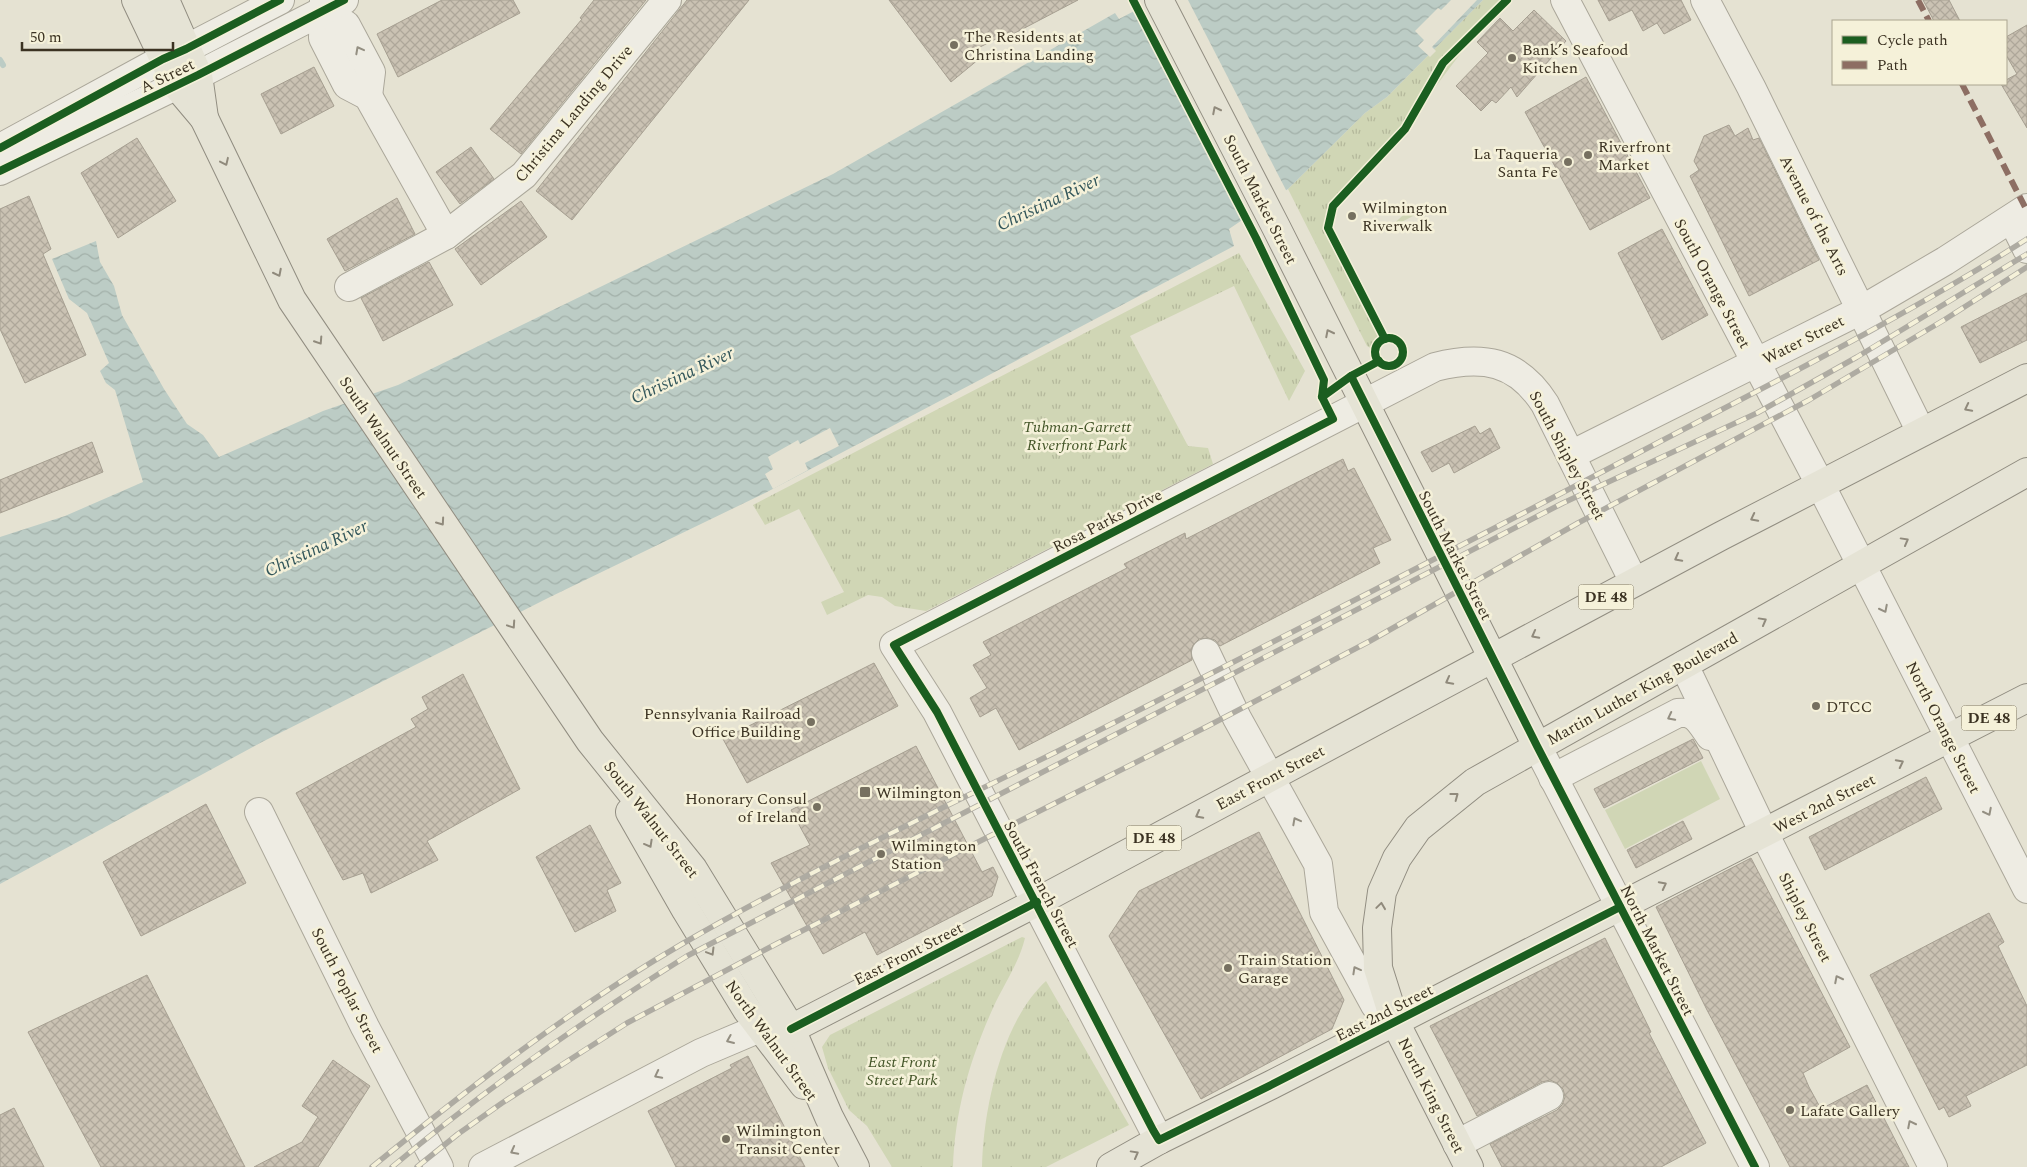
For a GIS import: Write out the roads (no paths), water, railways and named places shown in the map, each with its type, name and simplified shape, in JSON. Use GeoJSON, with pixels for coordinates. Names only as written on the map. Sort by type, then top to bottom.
{"type":"FeatureCollection","features":[{"type":"Feature","properties":{"kind":"main road","name":"South Walnut Street"},"geometry":{"type":"LineString","coordinates":[[136,0],[174,54],[264,246],[292,300],[590,740],[693,869],[712,900]]}},
{"type":"Feature","properties":{"kind":"main road","name":"South Walnut Street"},"geometry":{"type":"LineString","coordinates":[[165,0],[174,54]]}},
{"type":"Feature","properties":{"kind":"main road","name":"South Market Street"},"geometry":{"type":"LineString","coordinates":[[1159,0],[1537,746]]}},
{"type":"Feature","properties":{"kind":"main road","name":"DE 48"},"geometry":{"type":"LineString","coordinates":[[1492,658],[1820,484],[2027,378]]}},
{"type":"Feature","properties":{"kind":"main road","name":"Martin Luther King Boulevard"},"geometry":{"type":"LineString","coordinates":[[1395,1022],[1378,968],[1377,928],[1382,892],[1397,858],[1418,828],[1447,802],[1475,782],[1537,746],[2027,472]]}},
{"type":"Feature","properties":{"kind":"main road","name":"East Front Street"},"geometry":{"type":"LineString","coordinates":[[791,1029],[1037,902],[1492,658]]}},
{"type":"Feature","properties":{"kind":"main road","name":"West 2nd Street"},"geometry":{"type":"LineString","coordinates":[[1620,907],[2027,698]]}},
{"type":"Feature","properties":{"kind":"main road","name":"South Walnut Street"},"geometry":{"type":"LineString","coordinates":[[590,740],[686,910]]}},
{"type":"Feature","properties":{"kind":"main road","name":"North Walnut Street"},"geometry":{"type":"LineString","coordinates":[[712,900],[791,1029],[829,1117],[855,1167]]}},
{"type":"Feature","properties":{"kind":"main road","name":"East 2nd Street"},"geometry":{"type":"LineString","coordinates":[[1111,1167],[1159,1140],[1620,907]]}},
{"type":"Feature","properties":{"kind":"main road","name":"North Walnut Street"},"geometry":{"type":"LineString","coordinates":[[686,910],[760,1028],[829,1117]]}},
{"type":"Feature","properties":{"kind":"main road","name":"North King Street"},"geometry":{"type":"LineString","coordinates":[[1395,1022],[1463,1155]]}},
{"type":"Feature","properties":{"kind":"street","name":"A Street"},"geometry":{"type":"LineString","coordinates":[[0,148],[174,54],[280,0]]}},
{"type":"Feature","properties":{"kind":"street","name":"Christina Landing Drive"},"geometry":{"type":"LineString","coordinates":[[349,286],[446,235],[510,188],[533,167],[667,0]]}},
{"type":"Feature","properties":{"kind":"street","name":"South Orange Street"},"geometry":{"type":"LineString","coordinates":[[1565,0],[1820,484],[1861,566]]}},
{"type":"Feature","properties":{"kind":"street","name":"Avenue of the Arts"},"geometry":{"type":"LineString","coordinates":[[1705,0],[1863,309],[1922,432]]}},
{"type":"Feature","properties":{"kind":"street","name":"A Street"},"geometry":{"type":"LineString","coordinates":[[0,171],[188,81],[331,4]]}},
{"type":"Feature","properties":{"kind":"street"},"geometry":{"type":"LineString","coordinates":[[331,4],[323,38],[348,85],[368,96],[446,235]]}},
{"type":"Feature","properties":{"kind":"street"},"geometry":{"type":"LineString","coordinates":[[2019,214],[2027,249]]}},
{"type":"Feature","properties":{"kind":"street","name":"Water Street"},"geometry":{"type":"LineString","coordinates":[[1570,455],[1863,309],[1904,286],[2019,214]]}},
{"type":"Feature","properties":{"kind":"street","name":"South Shipley Street"},"geometry":{"type":"LineString","coordinates":[[1364,403],[1435,367],[1460,360],[1484,360],[1506,367],[1535,388],[1634,582]]}},
{"type":"Feature","properties":{"kind":"street","name":"Rosa Parks Drive"},"geometry":{"type":"LineString","coordinates":[[894,645],[1364,403]]}},
{"type":"Feature","properties":{"kind":"street","name":"North Orange Street"},"geometry":{"type":"LineString","coordinates":[[1861,566],[2027,888]]}},
{"type":"Feature","properties":{"kind":"street","name":"South French Street"},"geometry":{"type":"LineString","coordinates":[[894,645],[937,712],[1159,1140]]}},
{"type":"Feature","properties":{"kind":"street","name":"North King Street"},"geometry":{"type":"LineString","coordinates":[[1206,653],[1237,718],[1318,864],[1324,912],[1375,1005],[1395,1022]]}},
{"type":"Feature","properties":{"kind":"street","name":"Shipley Street"},"geometry":{"type":"LineString","coordinates":[[1684,665],[1764,833],[1933,1167]]}},
{"type":"Feature","properties":{"kind":"street"},"geometry":{"type":"LineString","coordinates":[[1553,778],[1678,713],[1688,712],[1696,715],[1738,776]]}},
{"type":"Feature","properties":{"kind":"street","name":"North Market Street"},"geometry":{"type":"LineString","coordinates":[[1537,746],[1755,1167]]}},
{"type":"Feature","properties":{"kind":"street","name":"South Poplar Street"},"geometry":{"type":"LineString","coordinates":[[259,812],[365,1027],[439,1167]]}},
{"type":"Feature","properties":{"kind":"street","name":"East Front Street"},"geometry":{"type":"LineString","coordinates":[[483,1167],[701,1053],[760,1028],[791,1029]]}},
{"type":"Feature","properties":{"kind":"street"},"geometry":{"type":"LineString","coordinates":[[1463,1155],[1550,1096]]}},
{"type":"Feature","properties":{"kind":"water","name":"Christina River"},"geometry":{"type":"Polygon","coordinates":[[[1155,0],[1483,0],[1387,97],[1365,113],[1288,189],[1229,229],[1234,246],[767,492],[548,598],[262,742],[0,884],[0,537],[65,516],[143,482],[115,390],[106,383],[100,371],[109,363],[87,313],[69,299],[52,259],[96,241],[100,262],[114,286],[122,315],[164,389],[187,424],[203,435],[219,457],[323,411],[398,385],[833,174],[1115,13],[1119,19],[1155,0]]]}},
{"type":"Feature","properties":{"kind":"waterway"},"geometry":{"type":"LineString","coordinates":[[0,60],[3,65]]}},
{"type":"Feature","properties":{"kind":"railway"},"geometry":{"type":"LineString","coordinates":[[372,1167],[446,1107],[561,1022],[641,969],[728,918],[867,845],[1056,752],[1350,603],[1788,375],[1933,296],[2027,239]]}},
{"type":"Feature","properties":{"kind":"railway"},"geometry":{"type":"LineString","coordinates":[[392,1167],[463,1110],[536,1056],[687,956],[1563,503],[1757,413],[1857,357],[2027,254]]}},
{"type":"Feature","properties":{"kind":"railway"},"geometry":{"type":"LineString","coordinates":[[417,1167],[458,1134],[502,1103],[627,1023],[778,943],[1208,726],[1370,641],[1578,523],[1809,400],[1944,320],[2027,267]]}},
{"type":"Feature","properties":{"kind":"place","name":"The Residents at Christina Landing"},"geometry":{"type":"Point","coordinates":[954,45]}},
{"type":"Feature","properties":{"kind":"place","name":"Bank’s Seafood Kitchen"},"geometry":{"type":"Point","coordinates":[1512,58]}},
{"type":"Feature","properties":{"kind":"place","name":"Riverfront Market"},"geometry":{"type":"Point","coordinates":[1588,155]}},
{"type":"Feature","properties":{"kind":"place","name":"La Taqueria Santa Fe"},"geometry":{"type":"Point","coordinates":[1568,162]}},
{"type":"Feature","properties":{"kind":"place","name":"Wilmington Riverwalk"},"geometry":{"type":"Point","coordinates":[1352,216]}},
{"type":"Feature","properties":{"kind":"place","name":"DTCC"},"geometry":{"type":"Point","coordinates":[1816,706]}},
{"type":"Feature","properties":{"kind":"place","name":"Pennsylvania Railroad Office Building"},"geometry":{"type":"Point","coordinates":[811,722]}},
{"type":"Feature","properties":{"kind":"place","name":"Wilmington"},"geometry":{"type":"Point","coordinates":[865,792]}},
{"type":"Feature","properties":{"kind":"place","name":"Honorary Consul of Ireland"},"geometry":{"type":"Point","coordinates":[817,807]}},
{"type":"Feature","properties":{"kind":"place","name":"Wilmington Station"},"geometry":{"type":"Point","coordinates":[881,854]}},
{"type":"Feature","properties":{"kind":"place","name":"Train Station Garage"},"geometry":{"type":"Point","coordinates":[1228,968]}},
{"type":"Feature","properties":{"kind":"place","name":"Lafate Gallery"},"geometry":{"type":"Point","coordinates":[1790,1110]}},
{"type":"Feature","properties":{"kind":"place","name":"Wilmington Transit Center"},"geometry":{"type":"Point","coordinates":[726,1139]}},
{"type":"Feature","properties":{"kind":"park label","name":"Tubman-Garrett Riverfront Park"},"geometry":{"type":"Point","coordinates":[1077,435]}},
{"type":"Feature","properties":{"kind":"park label","name":"East Front Street Park"},"geometry":{"type":"Point","coordinates":[902,1070]}}]}
